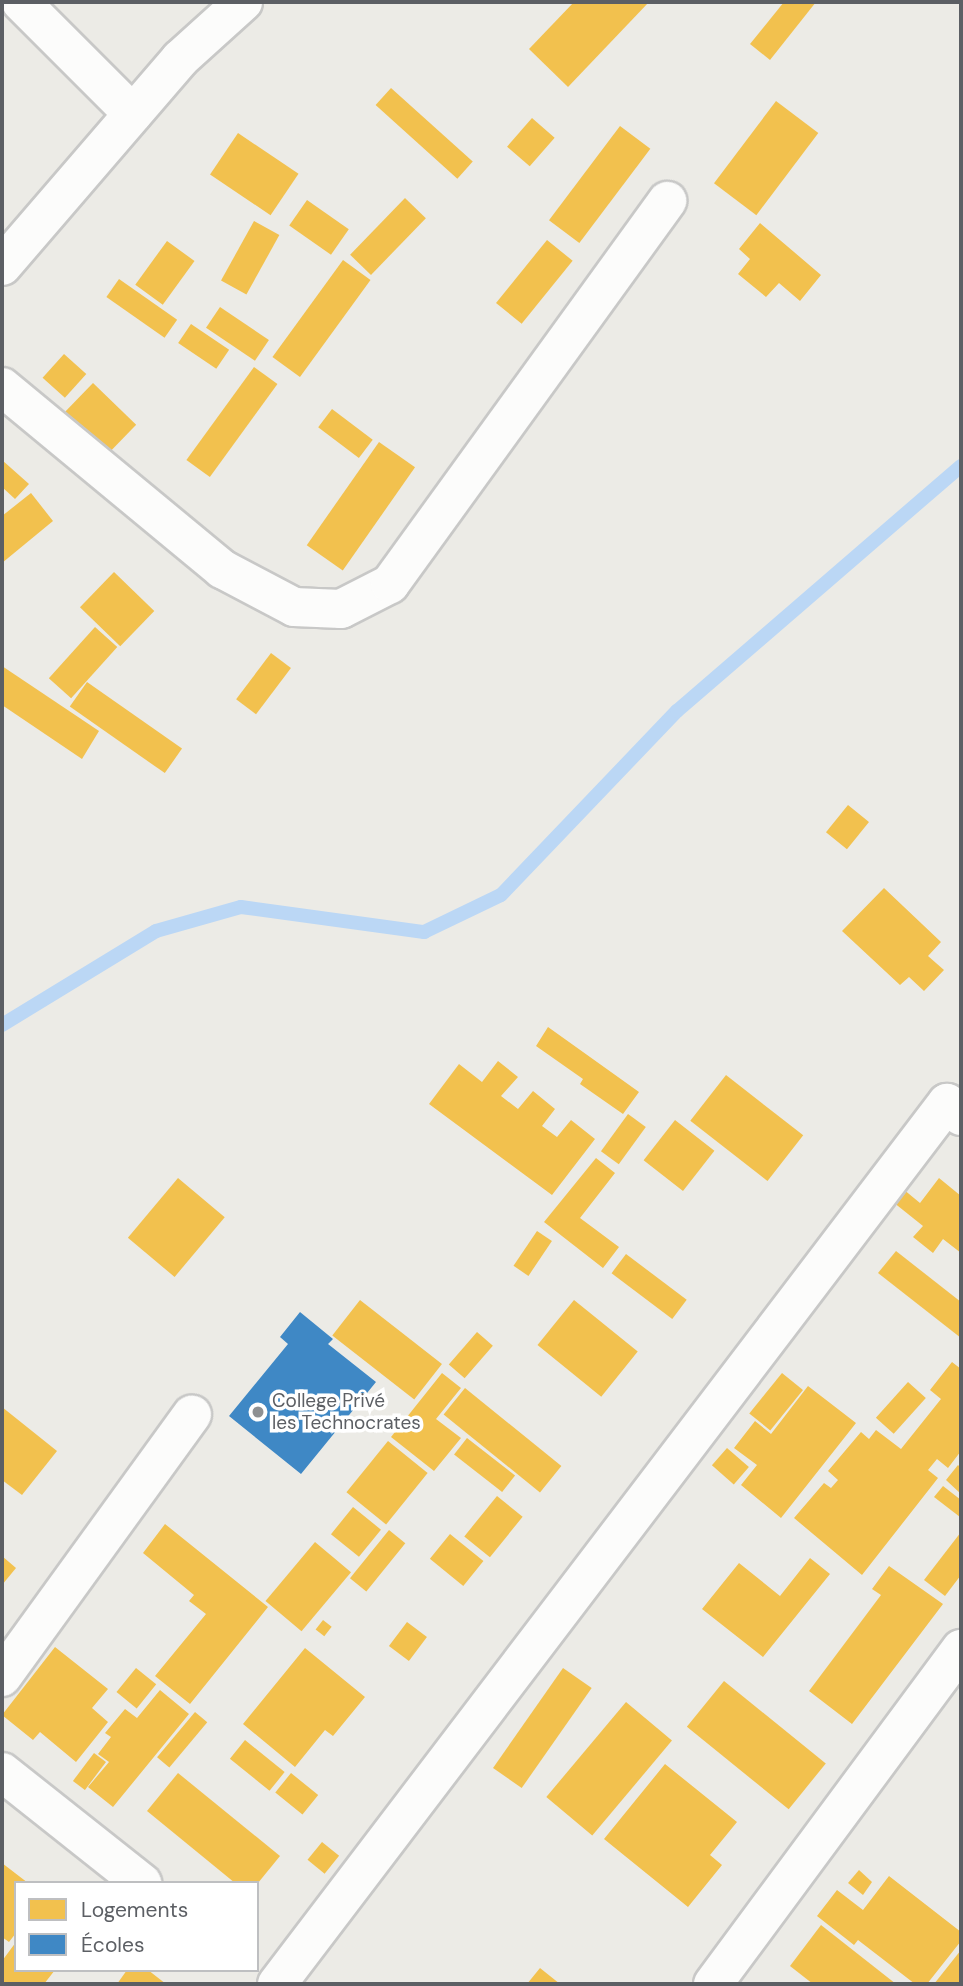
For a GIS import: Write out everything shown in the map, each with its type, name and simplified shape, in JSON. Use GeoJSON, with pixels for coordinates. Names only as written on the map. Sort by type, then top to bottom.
{"type":"FeatureCollection","features":[{"type":"Feature","properties":{"kind":"street"},"geometry":{"type":"LineString","coordinates":[[21,2],[133,114]]}},
{"type":"Feature","properties":{"kind":"street"},"geometry":{"type":"LineString","coordinates":[[2,266],[180,60],[243,2]]}},
{"type":"Feature","properties":{"kind":"street"},"geometry":{"type":"LineString","coordinates":[[2,387],[222,569],[294,607],[341,609],[390,584],[667,201]]}},
{"type":"Feature","properties":{"kind":"street"},"geometry":{"type":"LineString","coordinates":[[277,1984],[947,1103],[961,1116]]}},
{"type":"Feature","properties":{"kind":"street"},"geometry":{"type":"LineString","coordinates":[[2,1677],[192,1415]]}},
{"type":"Feature","properties":{"kind":"street"},"geometry":{"type":"LineString","coordinates":[[713,1984],[961,1649]]}},
{"type":"Feature","properties":{"kind":"street"},"geometry":{"type":"LineString","coordinates":[[2,1772],[139,1881]]}},
{"type":"Feature","properties":{"kind":"street"},"geometry":{"type":"LineString","coordinates":[[255,1972],[270,1984]]}},
{"type":"Feature","properties":{"kind":"building: Logements"},"geometry":{"type":"Polygon","coordinates":[[[574,2],[649,2],[568,87],[529,49],[574,2]]]}},
{"type":"Feature","properties":{"kind":"building: Logements"},"geometry":{"type":"Polygon","coordinates":[[[784,2],[816,2],[770,60],[750,44],[784,2]]]}},
{"type":"Feature","properties":{"kind":"building: Logements"},"geometry":{"type":"Polygon","coordinates":[[[391,88],[473,162],[457,179],[376,105],[391,88]]]}},
{"type":"Feature","properties":{"kind":"building: Logements"},"geometry":{"type":"Polygon","coordinates":[[[776,101],[818,133],[756,215],[714,183],[776,101]]]}},
{"type":"Feature","properties":{"kind":"building: Logements"},"geometry":{"type":"Polygon","coordinates":[[[532,118],[555,138],[530,166],[507,147],[532,118]]]}},
{"type":"Feature","properties":{"kind":"building: Logements"},"geometry":{"type":"Polygon","coordinates":[[[620,126],[650,149],[579,243],[549,220],[620,126]]]}},
{"type":"Feature","properties":{"kind":"building: Logements"},"geometry":{"type":"Polygon","coordinates":[[[238,133],[299,174],[271,215],[210,174],[238,133]]]}},
{"type":"Feature","properties":{"kind":"building: Logements"},"geometry":{"type":"Polygon","coordinates":[[[405,198],[426,218],[371,275],[350,255],[405,198]]]}},
{"type":"Feature","properties":{"kind":"building: Logements"},"geometry":{"type":"Polygon","coordinates":[[[307,200],[349,229],[331,255],[289,225],[307,200]]]}},
{"type":"Feature","properties":{"kind":"building: Logements"},"geometry":{"type":"Polygon","coordinates":[[[254,221],[279,235],[246,295],[221,280],[254,221]]]}},
{"type":"Feature","properties":{"kind":"building: Logements"},"geometry":{"type":"Polygon","coordinates":[[[760,223],[821,275],[800,301],[779,283],[766,297],[738,274],[750,259],[739,249],[760,223]]]}},
{"type":"Feature","properties":{"kind":"building: Logements"},"geometry":{"type":"Polygon","coordinates":[[[547,240],[573,261],[522,324],[496,303],[547,240]]]}},
{"type":"Feature","properties":{"kind":"building: Logements"},"geometry":{"type":"Polygon","coordinates":[[[167,241],[195,261],[163,305],[135,285],[167,241]]]}},
{"type":"Feature","properties":{"kind":"building: Logements"},"geometry":{"type":"Polygon","coordinates":[[[343,260],[371,280],[300,377],[272,357],[343,260]]]}},
{"type":"Feature","properties":{"kind":"building: Logements"},"geometry":{"type":"Polygon","coordinates":[[[119,279],[177,320],[165,338],[106,297],[119,279]]]}},
{"type":"Feature","properties":{"kind":"building: Logements"},"geometry":{"type":"Polygon","coordinates":[[[220,307],[269,340],[255,361],[206,328],[220,307]]]}},
{"type":"Feature","properties":{"kind":"building: Logements"},"geometry":{"type":"Polygon","coordinates":[[[191,324],[229,350],[216,369],[178,343],[191,324]]]}},
{"type":"Feature","properties":{"kind":"building: Logements"},"geometry":{"type":"Polygon","coordinates":[[[64,354],[86,374],[65,398],[43,378],[64,354]]]}},
{"type":"Feature","properties":{"kind":"building: Logements"},"geometry":{"type":"Polygon","coordinates":[[[254,367],[277,384],[210,477],[186,460],[254,367]]]}},
{"type":"Feature","properties":{"kind":"building: Logements"},"geometry":{"type":"Polygon","coordinates":[[[93,383],[136,425],[105,457],[62,415],[93,383]]]}},
{"type":"Feature","properties":{"kind":"building: Logements"},"geometry":{"type":"Polygon","coordinates":[[[332,409],[373,440],[359,458],[318,427],[332,409]]]}},
{"type":"Feature","properties":{"kind":"building: Logements"},"geometry":{"type":"Polygon","coordinates":[[[379,442],[415,467],[343,570],[307,545],[379,442]]]}},
{"type":"Feature","properties":{"kind":"building: Logements"},"geometry":{"type":"Polygon","coordinates":[[[2,460],[29,484],[15,499],[2,487],[2,460]]]}},
{"type":"Feature","properties":{"kind":"building: Logements"},"geometry":{"type":"Polygon","coordinates":[[[31,493],[53,521],[2,563],[2,516],[31,493]]]}},
{"type":"Feature","properties":{"kind":"building: Logements"},"geometry":{"type":"Polygon","coordinates":[[[114,572],[154,611],[120,646],[80,607],[114,572]]]}},
{"type":"Feature","properties":{"kind":"building: Logements"},"geometry":{"type":"Polygon","coordinates":[[[95,627],[117,647],[71,698],[49,678],[95,627]]]}},
{"type":"Feature","properties":{"kind":"building: Logements"},"geometry":{"type":"Polygon","coordinates":[[[271,653],[291,668],[256,714],[236,699],[271,653]]]}},
{"type":"Feature","properties":{"kind":"building: Logements"},"geometry":{"type":"Polygon","coordinates":[[[2,666],[99,731],[82,759],[2,705],[2,666]]]}},
{"type":"Feature","properties":{"kind":"building: Logements"},"geometry":{"type":"Polygon","coordinates":[[[87,682],[182,749],[165,773],[70,707],[87,682]]]}},
{"type":"Feature","properties":{"kind":"building: Logements"},"geometry":{"type":"Polygon","coordinates":[[[848,805],[869,822],[847,849],[826,832],[848,805]]]}},
{"type":"Feature","properties":{"kind":"building: Logements"},"geometry":{"type":"Polygon","coordinates":[[[884,888],[941,942],[928,956],[944,970],[924,991],[909,977],[900,985],[842,931],[884,888]]]}},
{"type":"Feature","properties":{"kind":"building: Logements"},"geometry":{"type":"Polygon","coordinates":[[[548,1027],[639,1092],[623,1114],[580,1084],[583,1079],[536,1046],[548,1027]]]}},
{"type":"Feature","properties":{"kind":"building: Logements"},"geometry":{"type":"Polygon","coordinates":[[[498,1061],[518,1077],[501,1096],[518,1109],[533,1091],[555,1109],[542,1126],[557,1137],[571,1120],[595,1139],[552,1195],[429,1104],[459,1064],[482,1082],[498,1061]]]}},
{"type":"Feature","properties":{"kind":"building: Logements"},"geometry":{"type":"Polygon","coordinates":[[[726,1075],[803,1135],[768,1181],[690,1121],[726,1075]]]}},
{"type":"Feature","properties":{"kind":"building: Logements"},"geometry":{"type":"Polygon","coordinates":[[[628,1114],[646,1127],[619,1164],[601,1151],[628,1114]]]}},
{"type":"Feature","properties":{"kind":"building: Logements"},"geometry":{"type":"Polygon","coordinates":[[[675,1120],[714,1151],[683,1191],[644,1160],[675,1120]]]}},
{"type":"Feature","properties":{"kind":"building: Logements"},"geometry":{"type":"Polygon","coordinates":[[[596,1158],[615,1173],[580,1218],[619,1247],[603,1268],[544,1222],[596,1158]]]}},
{"type":"Feature","properties":{"kind":"building: Logements"},"geometry":{"type":"Polygon","coordinates":[[[178,1178],[225,1217],[175,1277],[128,1238],[178,1178]]]}},
{"type":"Feature","properties":{"kind":"building: Logements"},"geometry":{"type":"Polygon","coordinates":[[[939,1178],[961,1196],[961,1253],[943,1239],[933,1253],[913,1237],[923,1226],[893,1202],[903,1189],[920,1203],[939,1178]]]}},
{"type":"Feature","properties":{"kind":"building: Logements"},"geometry":{"type":"Polygon","coordinates":[[[537,1231],[552,1241],[528,1276],[514,1266],[537,1231]]]}},
{"type":"Feature","properties":{"kind":"building: Logements"},"geometry":{"type":"Polygon","coordinates":[[[896,1251],[961,1302],[961,1338],[878,1273],[896,1251]]]}},
{"type":"Feature","properties":{"kind":"building: Logements"},"geometry":{"type":"Polygon","coordinates":[[[626,1254],[687,1300],[672,1319],[612,1273],[626,1254]]]}},
{"type":"Feature","properties":{"kind":"building: Logements"},"geometry":{"type":"Polygon","coordinates":[[[360,1300],[442,1364],[414,1399],[332,1335],[360,1300]]]}},
{"type":"Feature","properties":{"kind":"building: Logements"},"geometry":{"type":"Polygon","coordinates":[[[574,1300],[638,1352],[601,1397],[537,1345],[574,1300]]]}},
{"type":"Feature","properties":{"kind":"building: Logements"},"geometry":{"type":"Polygon","coordinates":[[[477,1332],[493,1346],[465,1378],[449,1364],[477,1332]]]}},
{"type":"Feature","properties":{"kind":"building: Logements"},"geometry":{"type":"Polygon","coordinates":[[[952,1362],[961,1369],[961,1451],[948,1468],[937,1459],[928,1470],[938,1478],[862,1575],[794,1518],[824,1483],[831,1488],[838,1480],[828,1471],[861,1432],[869,1439],[876,1430],[901,1449],[941,1399],[930,1390],[952,1362]]]}},
{"type":"Feature","properties":{"kind":"building: Logements"},"geometry":{"type":"Polygon","coordinates":[[[442,1373],[461,1388],[436,1419],[461,1438],[434,1471],[391,1437],[442,1373]]]}},
{"type":"Feature","properties":{"kind":"building: Logements"},"geometry":{"type":"Polygon","coordinates":[[[782,1373],[803,1390],[770,1430],[749,1413],[782,1373]]]}},
{"type":"Feature","properties":{"kind":"building: Logements"},"geometry":{"type":"Polygon","coordinates":[[[908,1382],[926,1398],[894,1434],[876,1418],[908,1382]]]}},
{"type":"Feature","properties":{"kind":"building: Logements"},"geometry":{"type":"Polygon","coordinates":[[[808,1386],[856,1423],[781,1518],[741,1485],[757,1465],[734,1448],[755,1421],[771,1434],[808,1386]]]}},
{"type":"Feature","properties":{"kind":"building: Logements"},"geometry":{"type":"Polygon","coordinates":[[[465,1388],[561,1466],[540,1492],[444,1414],[465,1388]]]}},
{"type":"Feature","properties":{"kind":"building: Logements"},"geometry":{"type":"Polygon","coordinates":[[[2,1407],[57,1451],[22,1495],[2,1480],[2,1407]]]}},
{"type":"Feature","properties":{"kind":"building: Logements"},"geometry":{"type":"Polygon","coordinates":[[[467,1438],[515,1476],[502,1492],[454,1455],[467,1438]]]}},
{"type":"Feature","properties":{"kind":"building: Logements"},"geometry":{"type":"Polygon","coordinates":[[[388,1441],[428,1473],[386,1524],[346,1492],[388,1441]]]}},
{"type":"Feature","properties":{"kind":"building: Logements"},"geometry":{"type":"Polygon","coordinates":[[[727,1448],[749,1467],[734,1484],[712,1465],[727,1448]]]}},
{"type":"Feature","properties":{"kind":"building: Logements"},"geometry":{"type":"Polygon","coordinates":[[[958,1465],[961,1468],[961,1494],[946,1480],[958,1465]]]}},
{"type":"Feature","properties":{"kind":"building: Logements"},"geometry":{"type":"Polygon","coordinates":[[[943,1486],[961,1500],[960,1517],[934,1497],[943,1486]]]}},
{"type":"Feature","properties":{"kind":"building: Logements"},"geometry":{"type":"Polygon","coordinates":[[[497,1496],[523,1517],[490,1557],[464,1536],[497,1496]]]}},
{"type":"Feature","properties":{"kind":"building: Logements"},"geometry":{"type":"Polygon","coordinates":[[[353,1507],[381,1530],[359,1557],[331,1534],[353,1507]]]}},
{"type":"Feature","properties":{"kind":"building: Logements"},"geometry":{"type":"Polygon","coordinates":[[[165,1524],[268,1607],[190,1704],[155,1676],[206,1614],[189,1601],[194,1595],[143,1553],[165,1524]]]}},
{"type":"Feature","properties":{"kind":"building: Logements"},"geometry":{"type":"Polygon","coordinates":[[[389,1530],[405,1543],[366,1591],[350,1578],[389,1530]]]}},
{"type":"Feature","properties":{"kind":"building: Logements"},"geometry":{"type":"Polygon","coordinates":[[[961,1532],[961,1575],[945,1596],[924,1580],[961,1532]]]}},
{"type":"Feature","properties":{"kind":"building: Logements"},"geometry":{"type":"Polygon","coordinates":[[[450,1534],[483,1561],[463,1586],[430,1559],[450,1534]]]}},
{"type":"Feature","properties":{"kind":"building: Logements"},"geometry":{"type":"Polygon","coordinates":[[[315,1542],[351,1572],[302,1631],[266,1601],[315,1542]]]}},
{"type":"Feature","properties":{"kind":"building: Logements"},"geometry":{"type":"Polygon","coordinates":[[[2,1556],[16,1568],[2,1585],[2,1556]]]}},
{"type":"Feature","properties":{"kind":"building: Logements"},"geometry":{"type":"Polygon","coordinates":[[[810,1558],[830,1574],[763,1657],[702,1609],[739,1563],[780,1596],[810,1558]]]}},
{"type":"Feature","properties":{"kind":"building: Logements"},"geometry":{"type":"Polygon","coordinates":[[[889,1566],[943,1604],[852,1724],[809,1691],[881,1595],[872,1589],[889,1566]]]}},
{"type":"Feature","properties":{"kind":"building: Logements"},"geometry":{"type":"Polygon","coordinates":[[[323,1620],[332,1627],[324,1636],[316,1629],[323,1620]]]}},
{"type":"Feature","properties":{"kind":"building: Logements"},"geometry":{"type":"Polygon","coordinates":[[[407,1622],[427,1637],[409,1661],[389,1646],[407,1622]]]}},
{"type":"Feature","properties":{"kind":"building: Logements"},"geometry":{"type":"Polygon","coordinates":[[[55,1647],[108,1689],[92,1708],[108,1722],[76,1762],[40,1732],[33,1740],[2,1715],[55,1647]]]}},
{"type":"Feature","properties":{"kind":"building: Logements"},"geometry":{"type":"Polygon","coordinates":[[[305,1648],[365,1697],[333,1736],[325,1730],[295,1767],[243,1724],[305,1648]]]}},
{"type":"Feature","properties":{"kind":"building: Logements"},"geometry":{"type":"Polygon","coordinates":[[[136,1668],[156,1684],[137,1708],[116,1692],[136,1668]]]}},
{"type":"Feature","properties":{"kind":"building: Logements"},"geometry":{"type":"Polygon","coordinates":[[[563,1668],[592,1688],[522,1788],[493,1768],[563,1668]]]}},
{"type":"Feature","properties":{"kind":"building: Logements"},"geometry":{"type":"Polygon","coordinates":[[[724,1681],[826,1763],[789,1809],[687,1727],[724,1681]]]}},
{"type":"Feature","properties":{"kind":"building: Logements"},"geometry":{"type":"Polygon","coordinates":[[[160,1690],[189,1714],[113,1807],[88,1787],[109,1762],[98,1754],[111,1737],[105,1733],[125,1709],[137,1718],[160,1690]]]}},
{"type":"Feature","properties":{"kind":"building: Logements"},"geometry":{"type":"Polygon","coordinates":[[[626,1702],[672,1741],[592,1836],[546,1797],[626,1702]]]}},
{"type":"Feature","properties":{"kind":"building: Logements"},"geometry":{"type":"Polygon","coordinates":[[[195,1712],[207,1722],[169,1767],[157,1757],[195,1712]]]}},
{"type":"Feature","properties":{"kind":"building: Logements"},"geometry":{"type":"Polygon","coordinates":[[[245,1740],[285,1772],[270,1791],[230,1759],[245,1740]]]}},
{"type":"Feature","properties":{"kind":"building: Logements"},"geometry":{"type":"Polygon","coordinates":[[[94,1753],[106,1762],[85,1790],[73,1781],[94,1753]]]}},
{"type":"Feature","properties":{"kind":"building: Logements"},"geometry":{"type":"Polygon","coordinates":[[[665,1764],[737,1822],[710,1855],[722,1865],[688,1907],[604,1839],[665,1764]]]}},
{"type":"Feature","properties":{"kind":"building: Logements"},"geometry":{"type":"Polygon","coordinates":[[[178,1773],[280,1856],[259,1882],[233,1881],[147,1811],[178,1773]]]}},
{"type":"Feature","properties":{"kind":"building: Logements"},"geometry":{"type":"Polygon","coordinates":[[[291,1773],[318,1795],[302,1814],[275,1792],[291,1773]]]}},
{"type":"Feature","properties":{"kind":"building: Logements"},"geometry":{"type":"Polygon","coordinates":[[[322,1842],[339,1856],[325,1874],[308,1860],[322,1842]]]}},
{"type":"Feature","properties":{"kind":"building: Logements"},"geometry":{"type":"Polygon","coordinates":[[[2,1863],[25,1881],[14,1881],[14,1936],[9,1942],[2,1937],[2,1863]]]}},
{"type":"Feature","properties":{"kind":"building: Logements"},"geometry":{"type":"Polygon","coordinates":[[[859,1870],[872,1882],[863,1895],[848,1883],[859,1870]]]}},
{"type":"Feature","properties":{"kind":"building: Logements"},"geometry":{"type":"Polygon","coordinates":[[[889,1876],[961,1932],[961,1941],[927,1984],[915,1984],[858,1940],[854,1945],[817,1916],[837,1890],[863,1910],[889,1876]]]}},
{"type":"Feature","properties":{"kind":"building: Logements"},"geometry":{"type":"Polygon","coordinates":[[[821,1925],[896,1984],[813,1984],[790,1966],[821,1925]]]}},
{"type":"Feature","properties":{"kind":"building: Logements"},"geometry":{"type":"Polygon","coordinates":[[[14,1945],[14,1972],[53,1972],[44,1984],[2,1984],[2,1961],[14,1945]]]}},
{"type":"Feature","properties":{"kind":"building: Logements"},"geometry":{"type":"Polygon","coordinates":[[[961,1950],[961,1984],[934,1984],[961,1950]]]}},
{"type":"Feature","properties":{"kind":"building: Logements"},"geometry":{"type":"Polygon","coordinates":[[[540,1968],[560,1984],[527,1984],[540,1968]]]}},
{"type":"Feature","properties":{"kind":"building: Logements"},"geometry":{"type":"Polygon","coordinates":[[[126,1972],[151,1972],[166,1984],[117,1984],[126,1972]]]}},
{"type":"Feature","properties":{"kind":"building: Écoles"},"geometry":{"type":"Polygon","coordinates":[[[300,1312],[333,1339],[328,1344],[376,1382],[301,1474],[229,1416],[288,1344],[280,1337],[300,1312]]]}},
{"type":"Feature","properties":{"kind":"waterway"},"geometry":{"type":"LineString","coordinates":[[2,1025],[156,931],[241,907],[424,932],[501,895],[677,711],[961,466]]}},
{"type":"Feature","properties":{"kind":"place","name":"College Privé les Technocrates"},"geometry":{"type":"Point","coordinates":[258,1412]}}]}
